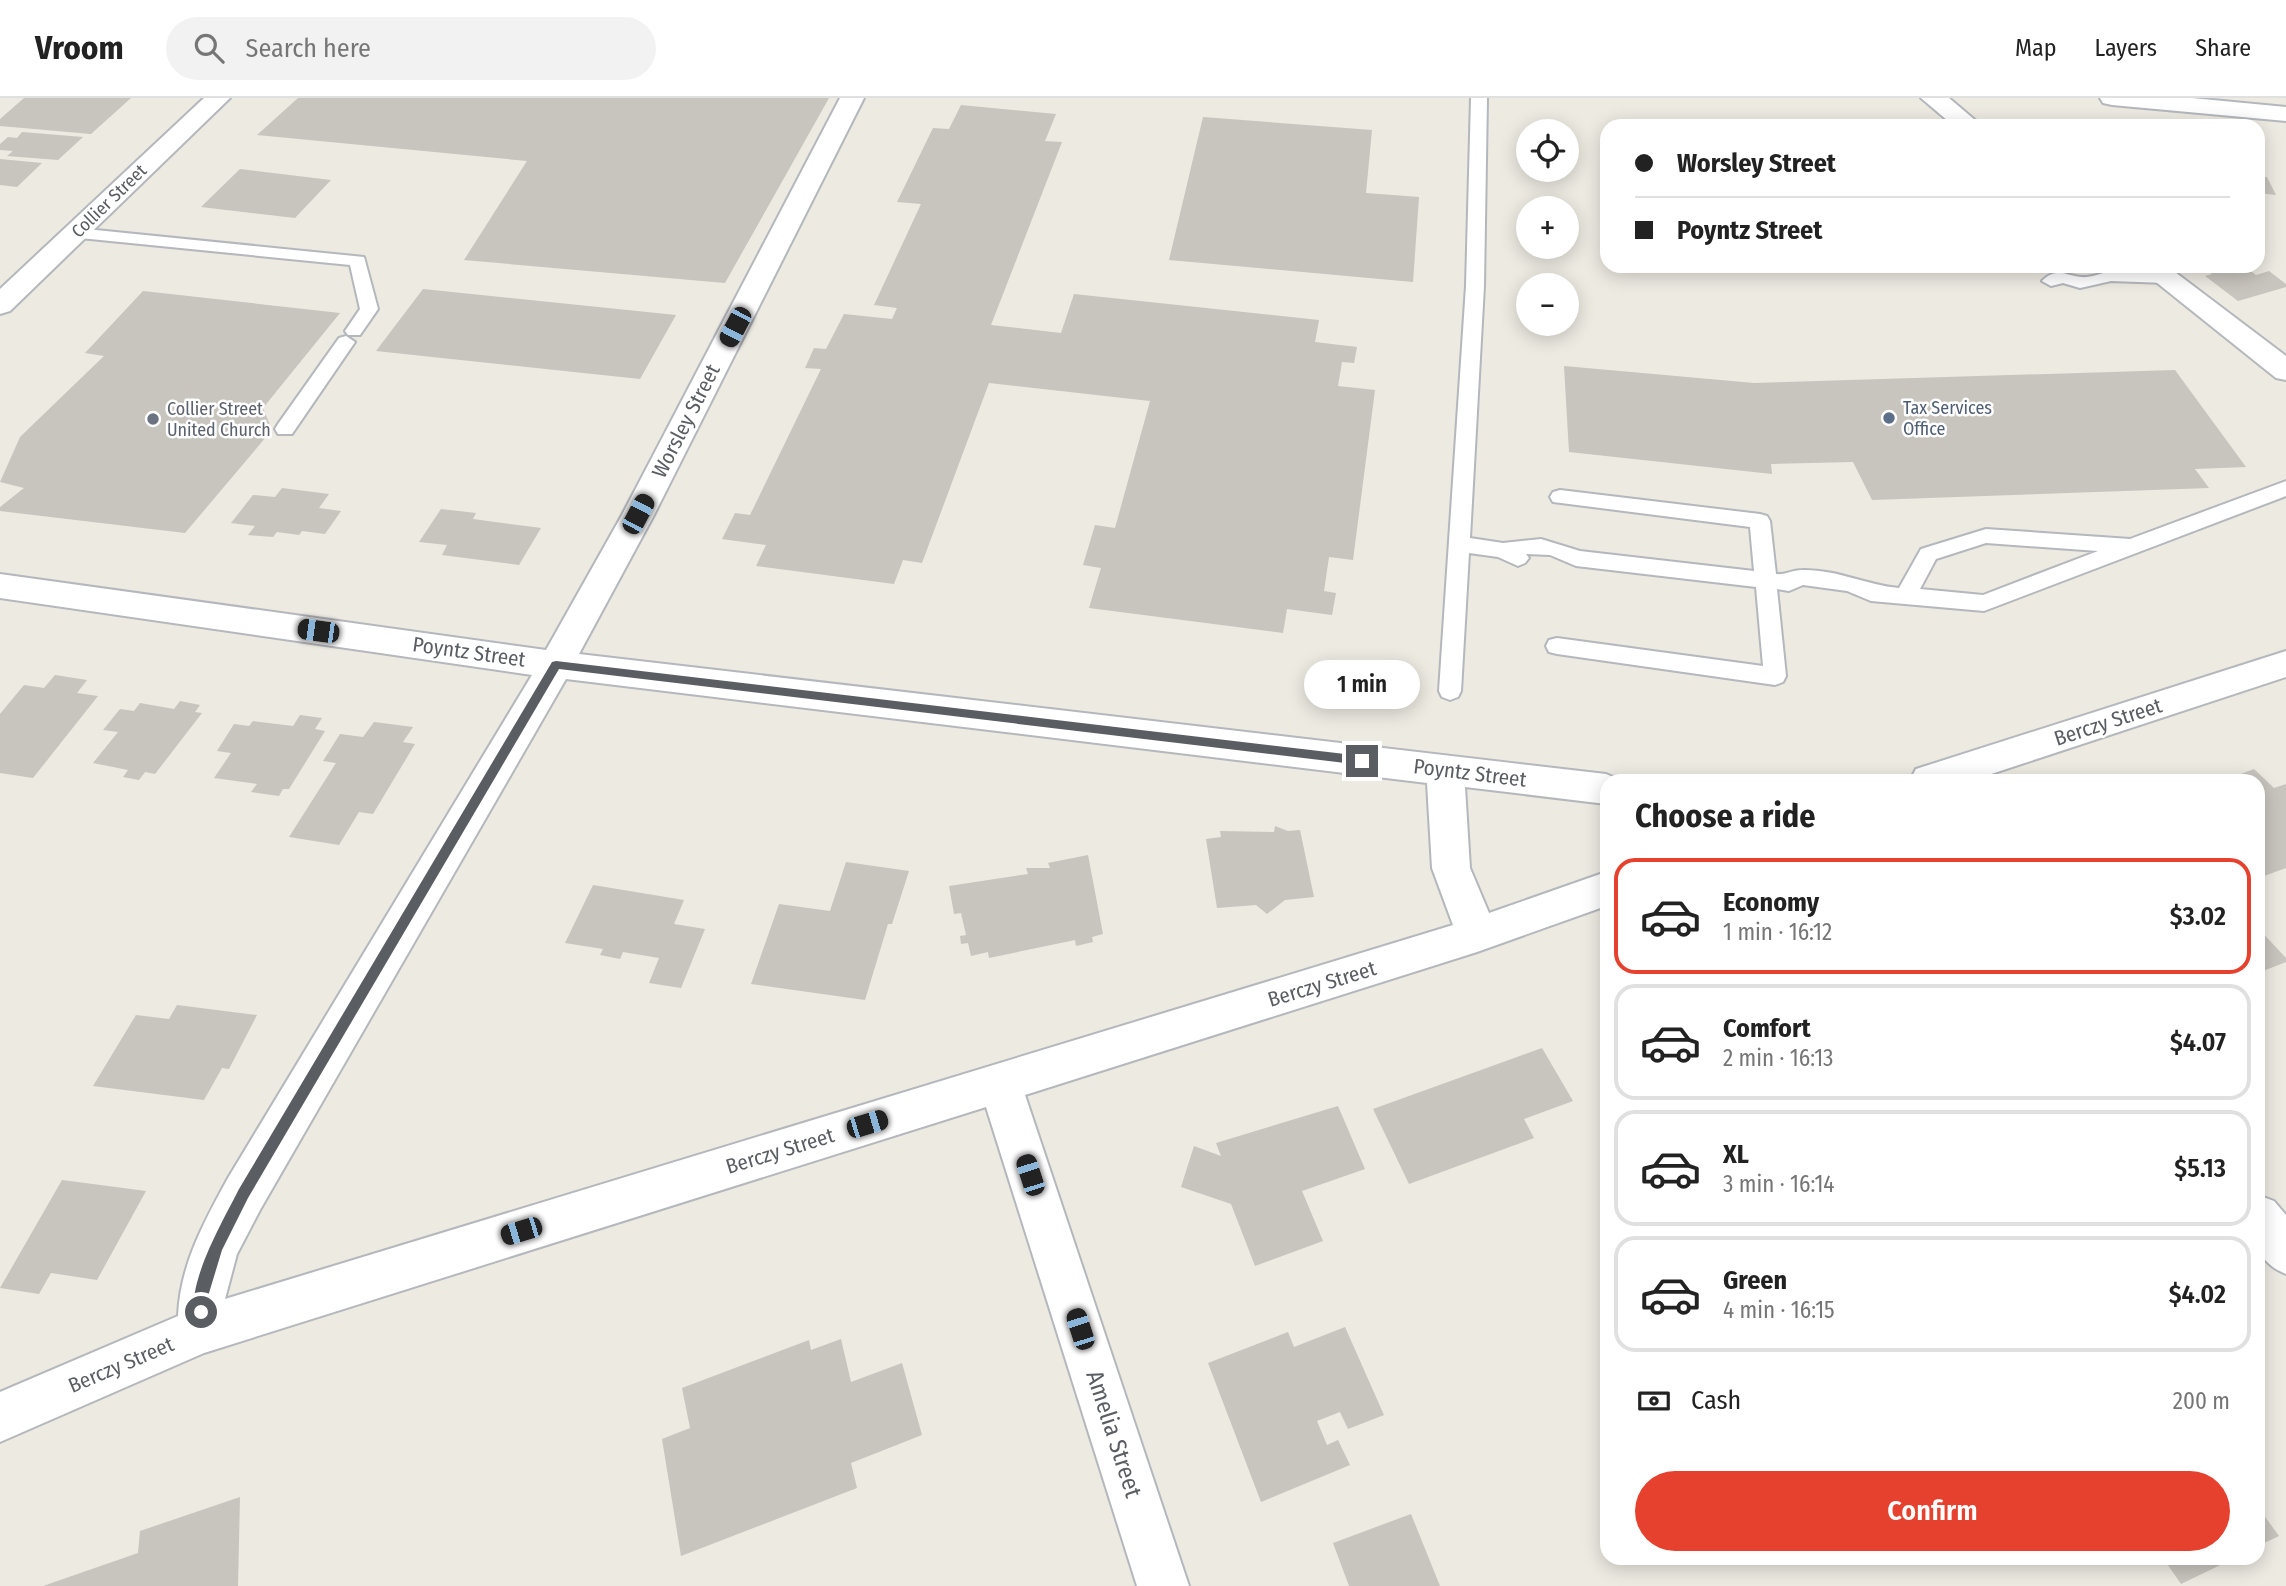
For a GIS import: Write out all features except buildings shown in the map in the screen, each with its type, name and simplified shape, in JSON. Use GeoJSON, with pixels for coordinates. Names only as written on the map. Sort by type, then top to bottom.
{"type":"FeatureCollection","features":[{"type":"Feature","properties":{"kind":"street","name":"Collier Street"},"geometry":{"type":"LineString","coordinates":[[0,305],[218,98]]}},
{"type":"Feature","properties":{"kind":"street","name":"Worsley Street"},"geometry":{"type":"LineString","coordinates":[[201,1330],[202,1293],[216,1247],[244,1194],[556,664],[644,502],[852,98]]}},
{"type":"Feature","properties":{"kind":"street"},"geometry":{"type":"LineString","coordinates":[[1933,98],[1961,119]]}},
{"type":"Feature","properties":{"kind":"street"},"geometry":{"type":"LineString","coordinates":[[2112,98],[2286,114]]}},
{"type":"Feature","properties":{"kind":"street"},"geometry":{"type":"LineString","coordinates":[[2159,273],[2286,371]]}},
{"type":"Feature","properties":{"kind":"street","name":"Poyntz Street"},"geometry":{"type":"LineString","coordinates":[[0,586],[556,664],[1600,788]]}},
{"type":"Feature","properties":{"kind":"street","name":"Berczy Street"},"geometry":{"type":"LineString","coordinates":[[1947,774],[2286,664]]}},
{"type":"Feature","properties":{"kind":"street"},"geometry":{"type":"LineString","coordinates":[[1445,771],[1451,868],[1478,935]]}},
{"type":"Feature","properties":{"kind":"street","name":"Berczy Street"},"geometry":{"type":"LineString","coordinates":[[0,1418],[201,1330],[1478,935],[1600,891]]}},
{"type":"Feature","properties":{"kind":"street","name":"Amelia Street"},"geometry":{"type":"LineString","coordinates":[[1000,1083],[1163,1586]]}},
{"type":"Feature","properties":{"kind":"street"},"geometry":{"type":"LineString","coordinates":[[2265,1226],[2286,1251]]}},
{"type":"Feature","properties":{"kind":"lane"},"geometry":{"type":"LineString","coordinates":[[1450,691],[1476,273],[1479,98]]}},
{"type":"Feature","properties":{"kind":"lane"},"geometry":{"type":"LineString","coordinates":[[76,233],[358,261],[369,309],[285,429]]}},
{"type":"Feature","properties":{"kind":"lane"},"geometry":{"type":"LineString","coordinates":[[2061,275],[2080,283],[2111,276],[2146,273]]}},
{"type":"Feature","properties":{"kind":"lane"},"geometry":{"type":"LineString","coordinates":[[1459,544],[1503,550],[1517,558],[1563,564],[1576,558],[1778,582],[1801,591],[1856,598],[1871,593],[1984,603],[2286,488]]}},
{"type":"Feature","properties":{"kind":"lane"},"geometry":{"type":"LineString","coordinates":[[1557,646],[1775,676],[1778,582],[1760,521],[1560,497]]}},
{"type":"Feature","properties":{"kind":"lane"},"geometry":{"type":"LineString","coordinates":[[1906,595],[1928,554],[1986,536],[2135,546]]}},
{"type":"Feature","properties":{"kind":"place","name":"Tax Services Office"},"geometry":{"type":"Point","coordinates":[1889,418]}},
{"type":"Feature","properties":{"kind":"place","name":"Collier Street United Church"},"geometry":{"type":"Point","coordinates":[153,419]}},
{"type":"Feature","properties":{"kind":"route"},"geometry":{"type":"LineString","coordinates":[[201,1312],[202,1293],[216,1247],[244,1194],[556,664],[1362,761]]}}]}
